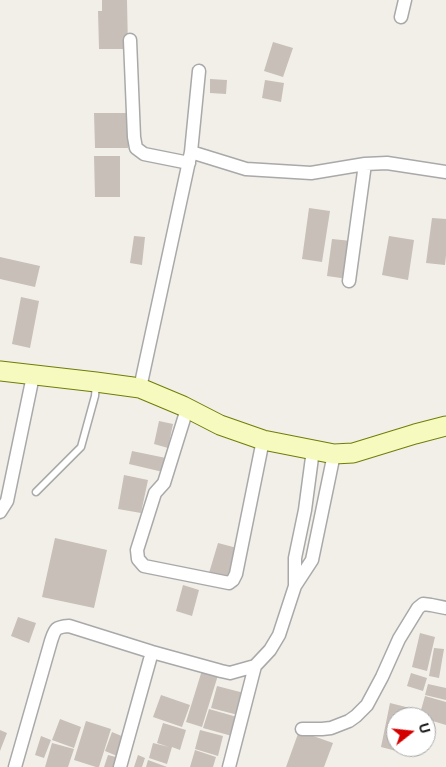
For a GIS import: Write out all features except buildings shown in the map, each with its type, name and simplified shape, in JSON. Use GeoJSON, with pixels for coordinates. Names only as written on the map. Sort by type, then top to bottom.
{"type":"FeatureCollection","features":[{"type":"Feature","properties":{"kind":"main road"},"geometry":{"type":"LineString","coordinates":[[0,371],[140,388],[187,408],[220,425],[264,440],[334,454],[353,453],[446,426]]}},
{"type":"Feature","properties":{"kind":"street"},"geometry":{"type":"LineString","coordinates":[[401,17],[405,0]]}},
{"type":"Feature","properties":{"kind":"street"},"geometry":{"type":"LineString","coordinates":[[130,40],[134,138],[136,148],[144,154],[190,158],[246,169],[311,173],[365,164],[388,163],[446,172]]}},
{"type":"Feature","properties":{"kind":"street"},"geometry":{"type":"LineString","coordinates":[[140,388],[190,158],[199,71]]}},
{"type":"Feature","properties":{"kind":"street"},"geometry":{"type":"LineString","coordinates":[[349,281],[365,164]]}},
{"type":"Feature","properties":{"kind":"street"},"geometry":{"type":"LineString","coordinates":[[0,512],[6,500],[33,376]]}},
{"type":"Feature","properties":{"kind":"street"},"geometry":{"type":"LineString","coordinates":[[187,408],[164,483],[154,493],[137,550],[138,559],[144,566],[228,583],[233,580],[236,574],[264,440]]}},
{"type":"Feature","properties":{"kind":"street"},"geometry":{"type":"LineString","coordinates":[[295,586],[295,558],[305,510],[313,450]]}},
{"type":"Feature","properties":{"kind":"street"},"geometry":{"type":"LineString","coordinates":[[229,767],[255,666],[270,650],[279,635],[295,586],[312,560],[334,454]]}},
{"type":"Feature","properties":{"kind":"street"},"geometry":{"type":"LineString","coordinates":[[302,729],[331,728],[356,716],[367,705],[400,639],[418,608],[423,604],[446,608]]}},
{"type":"Feature","properties":{"kind":"street"},"geometry":{"type":"LineString","coordinates":[[15,767],[51,641],[56,629],[60,627],[69,626],[152,652],[230,673],[255,666]]}},
{"type":"Feature","properties":{"kind":"street"},"geometry":{"type":"LineString","coordinates":[[120,767],[152,652]]}},
{"type":"Feature","properties":{"kind":"lane"},"geometry":{"type":"LineString","coordinates":[[36,492],[81,447],[96,382]]}}]}
